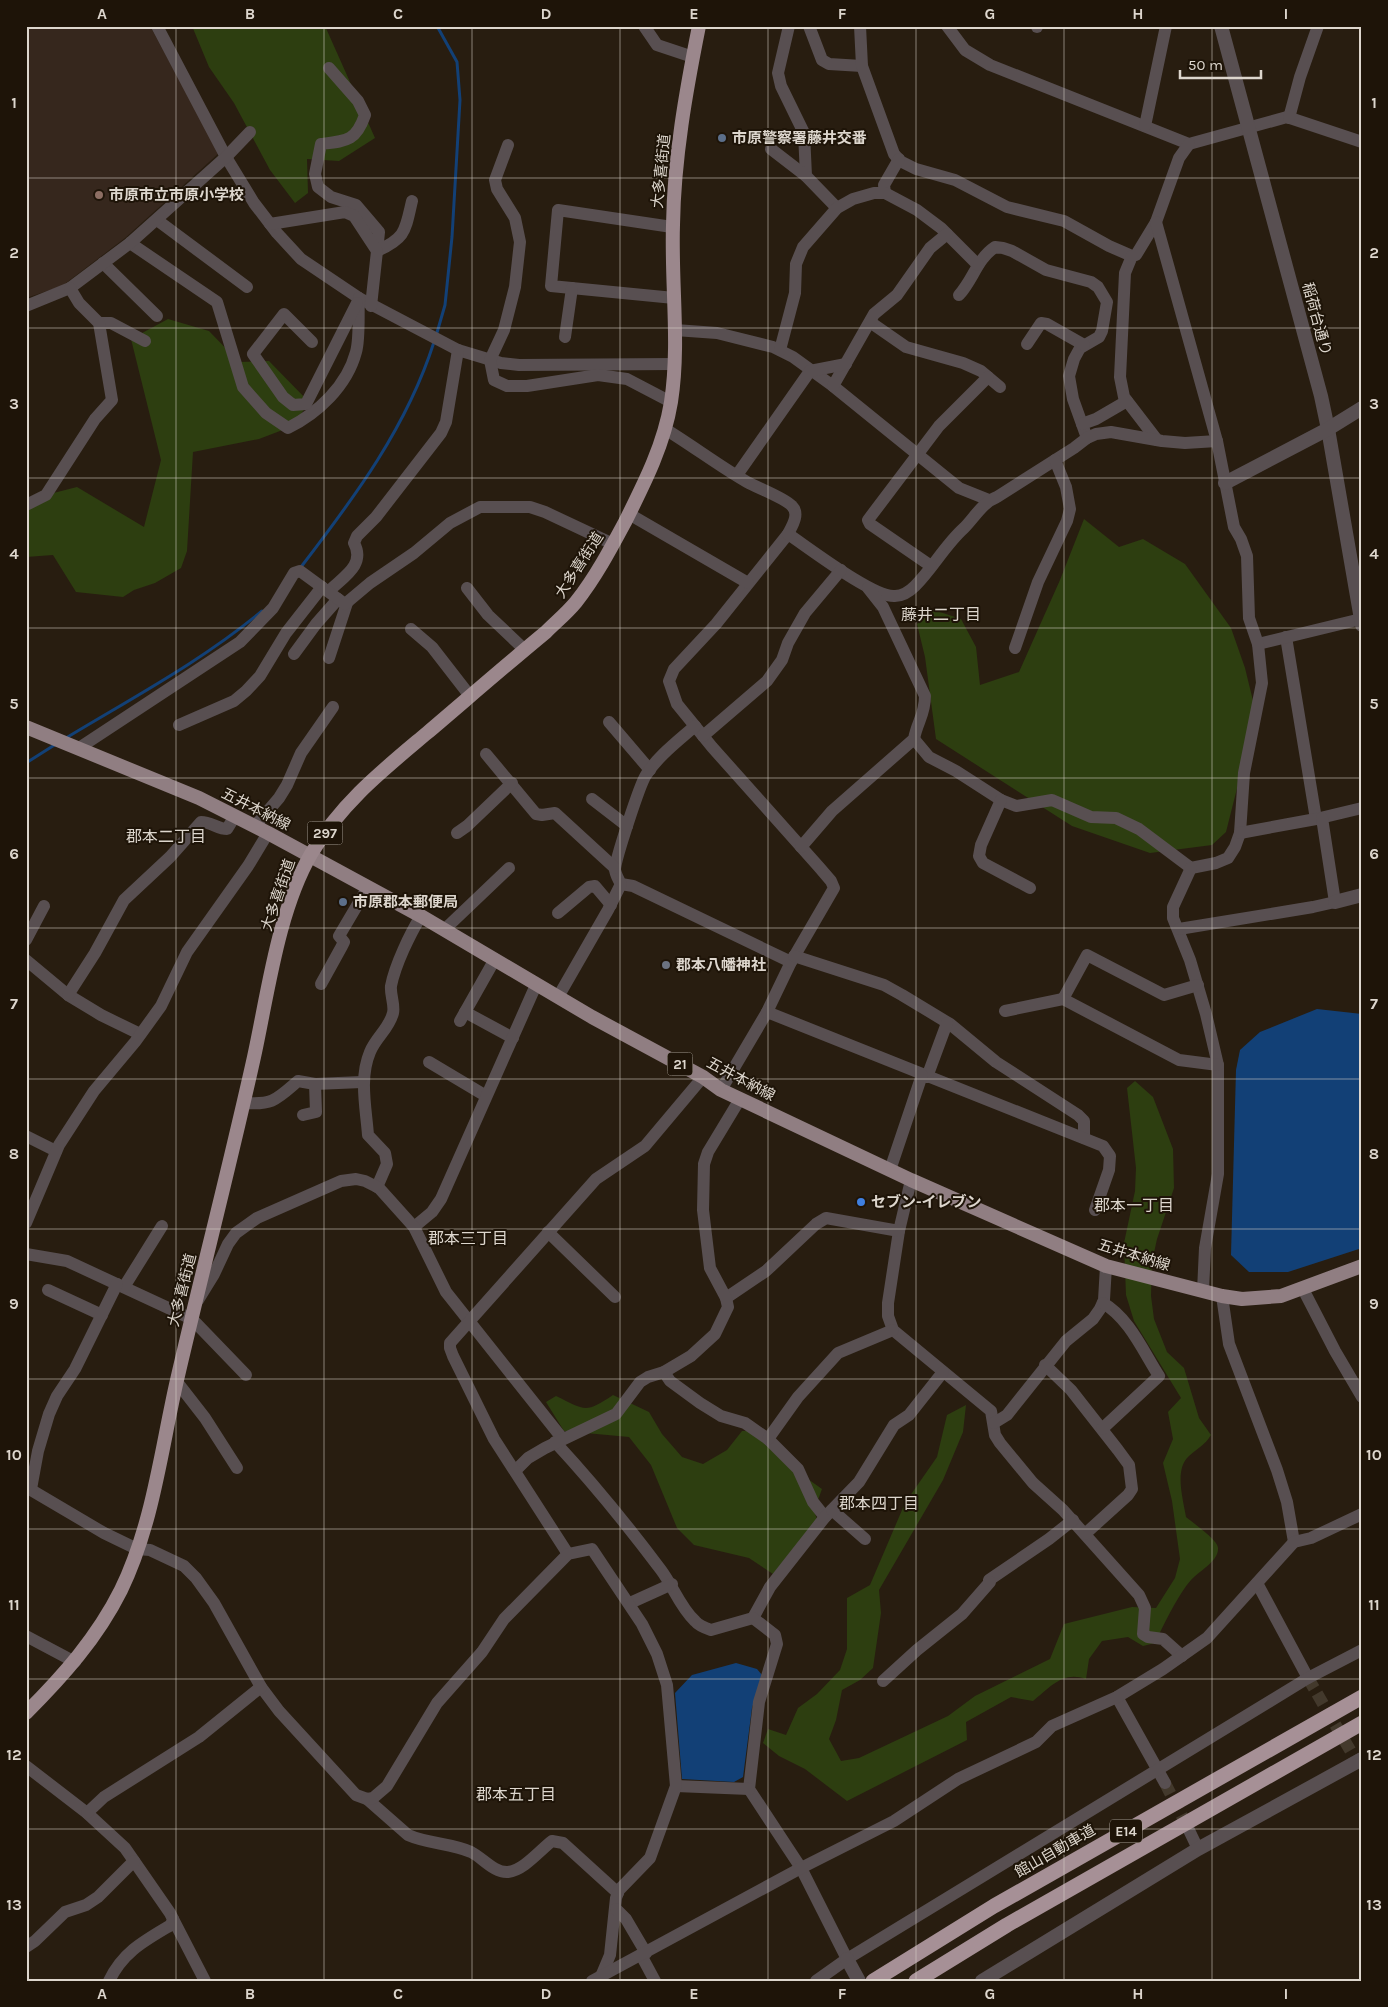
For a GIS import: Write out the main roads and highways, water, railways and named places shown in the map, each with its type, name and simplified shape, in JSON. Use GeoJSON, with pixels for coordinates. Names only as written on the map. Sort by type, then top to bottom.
{"type":"FeatureCollection","features":[{"type":"Feature","properties":{"kind":"highway","name":"大多喜街道"},"geometry":{"type":"LineString","coordinates":[[26,1713],[75,1662],[104,1620],[120,1591],[152,1504],[177,1382],[244,1103],[285,916],[310,855],[333,822],[362,788],[525,650],[574,604],[598,570],[613,544],[647,477],[665,429],[671,402],[675,330],[672,226],[678,156],[699,26]]}},
{"type":"Feature","properties":{"kind":"highway","name":"館山自動車道"},"geometry":{"type":"LineString","coordinates":[[873,1981],[994,1906],[1362,1697]]}},
{"type":"Feature","properties":{"kind":"highway","name":"E14"},"geometry":{"type":"LineString","coordinates":[[916,1981],[1006,1925],[1362,1723]]}},
{"type":"Feature","properties":{"kind":"main road","name":"五井本納線"},"geometry":{"type":"LineString","coordinates":[[26,727],[181,790],[255,826],[422,916],[536,985],[703,1077],[721,1090],[911,1180],[1106,1266],[1222,1296],[1242,1299],[1281,1296],[1362,1266]]}},
{"type":"Feature","properties":{"kind":"water"},"geometry":{"type":"Polygon","coordinates":[[[1317,1009],[1362,1014],[1362,1248],[1288,1272],[1249,1272],[1231,1255],[1236,1070],[1240,1050],[1260,1032],[1317,1009]]]}},
{"type":"Feature","properties":{"kind":"water"},"geometry":{"type":"Polygon","coordinates":[[[736,1663],[757,1669],[762,1675],[752,1708],[743,1777],[734,1782],[682,1779],[675,1693],[692,1675],[736,1663]]]}},
{"type":"Feature","properties":{"kind":"waterway"},"geometry":{"type":"LineString","coordinates":[[436,336],[445,305],[452,237],[460,100],[457,62],[437,26]]}},
{"type":"Feature","properties":{"kind":"waterway"},"geometry":{"type":"LineString","coordinates":[[301,567],[359,488],[394,432],[423,373],[434,342]]}},
{"type":"Feature","properties":{"kind":"waterway"},"geometry":{"type":"LineString","coordinates":[[66,738],[191,663],[262,611]]}},
{"type":"Feature","properties":{"kind":"waterway"},"geometry":{"type":"LineString","coordinates":[[26,763],[56,744]]}},
{"type":"Feature","properties":{"kind":"tunnel"},"geometry":{"type":"LineString","coordinates":[[1308,1678],[1357,1762]]}},
{"type":"Feature","properties":{"kind":"tunnel"},"geometry":{"type":"LineString","coordinates":[[1165,1783],[1188,1828]]}},
{"type":"Feature","properties":{"kind":"place","name":"市原警察署藤井交番"},"geometry":{"type":"Point","coordinates":[722,138]}},
{"type":"Feature","properties":{"kind":"place","name":"市原市立市原小学校"},"geometry":{"type":"Point","coordinates":[99,195]}},
{"type":"Feature","properties":{"kind":"place","name":"市原郡本郵便局"},"geometry":{"type":"Point","coordinates":[343,902]}},
{"type":"Feature","properties":{"kind":"place","name":"郡本八幡神社"},"geometry":{"type":"Point","coordinates":[666,965]}},
{"type":"Feature","properties":{"kind":"place","name":"セブン-イレブン"},"geometry":{"type":"Point","coordinates":[861,1202]}},
{"type":"Feature","properties":{"kind":"district","name":"藤井二丁目"},"geometry":{"type":"Point","coordinates":[941,614]}},
{"type":"Feature","properties":{"kind":"district","name":"郡本二丁目"},"geometry":{"type":"Point","coordinates":[166,836]}},
{"type":"Feature","properties":{"kind":"district","name":"郡本一丁目"},"geometry":{"type":"Point","coordinates":[1134,1205]}},
{"type":"Feature","properties":{"kind":"district","name":"郡本三丁目"},"geometry":{"type":"Point","coordinates":[468,1238]}},
{"type":"Feature","properties":{"kind":"district","name":"郡本四丁目"},"geometry":{"type":"Point","coordinates":[879,1503]}},
{"type":"Feature","properties":{"kind":"district","name":"郡本五丁目"},"geometry":{"type":"Point","coordinates":[516,1794]}}]}
